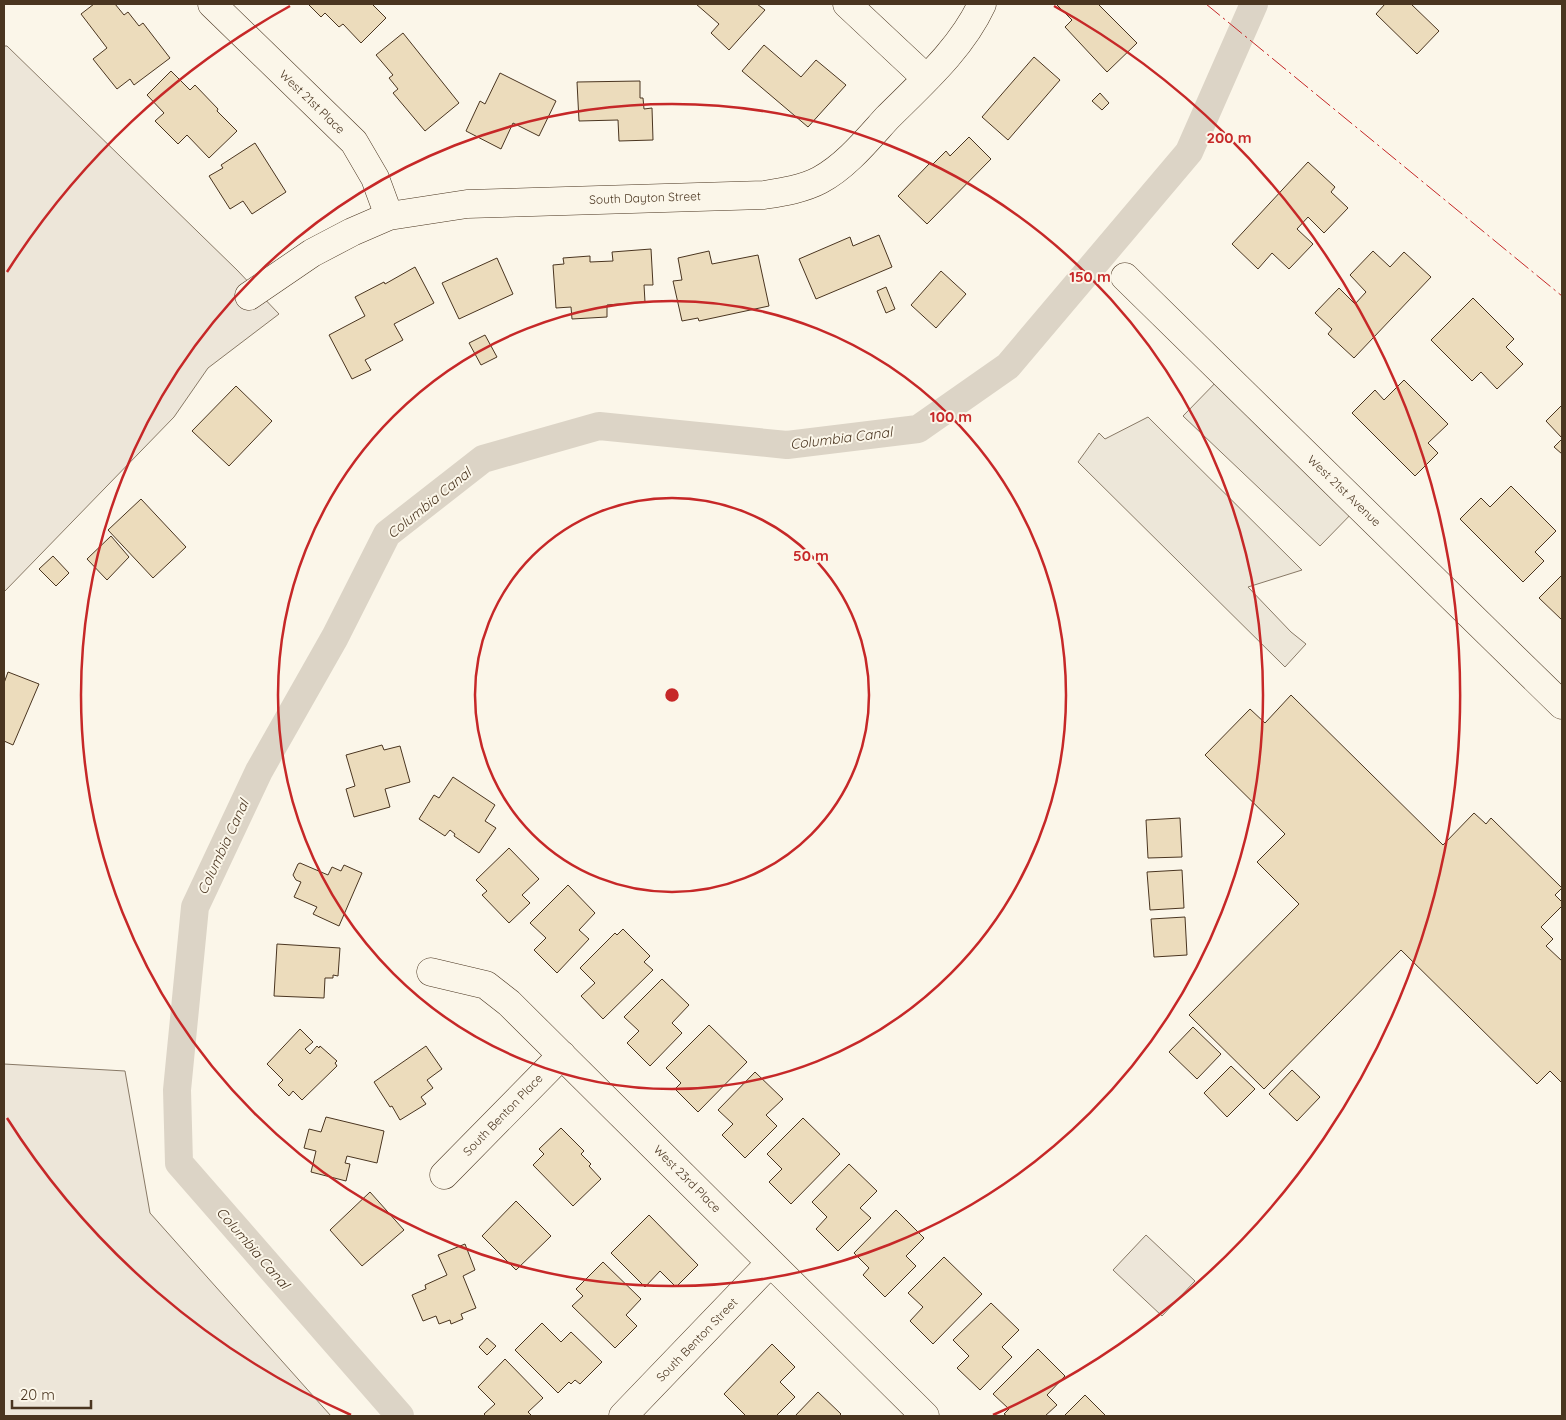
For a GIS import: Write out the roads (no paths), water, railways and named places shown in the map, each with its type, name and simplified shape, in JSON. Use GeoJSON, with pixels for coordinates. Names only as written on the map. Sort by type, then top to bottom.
{"type":"FeatureCollection","features":[{"type":"Feature","properties":{"kind":"street","name":"West 21st Place"},"geometry":{"type":"LineString","coordinates":[[212,4],[354,142],[375,178],[389,216]]}},
{"type":"Feature","properties":{"kind":"street"},"geometry":{"type":"LineString","coordinates":[[847,4],[926,78]]}},
{"type":"Feature","properties":{"kind":"street","name":"South Dayton Street"},"geometry":{"type":"LineString","coordinates":[[249,296],[312,253],[352,232],[389,216],[467,204],[764,195],[792,190],[820,180],[849,159],[947,56],[966,32],[982,4]]}},
{"type":"Feature","properties":{"kind":"street","name":"West 21st Avenue"},"geometry":{"type":"LineString","coordinates":[[1125,277],[1562,705]]}},
{"type":"Feature","properties":{"kind":"street","name":"West 23rd Place"},"geometry":{"type":"LineString","coordinates":[[431,972],[486,985],[509,1003],[925,1416]]}},
{"type":"Feature","properties":{"kind":"street","name":"South Benton Place"},"geometry":{"type":"LineString","coordinates":[[444,1175],[562,1055]]}},
{"type":"Feature","properties":{"kind":"street","name":"South Benton Street"},"geometry":{"type":"LineString","coordinates":[[623,1416],[770,1263]]}},
{"type":"Feature","properties":{"kind":"waterway","name":"Columbia Canal"},"geometry":{"type":"LineString","coordinates":[[400,1416],[179,1163],[177,1090],[195,907],[259,771],[335,637],[387,534],[483,459],[599,426],[787,445],[918,429],[1008,366],[1189,152],[1254,4]]}}]}
